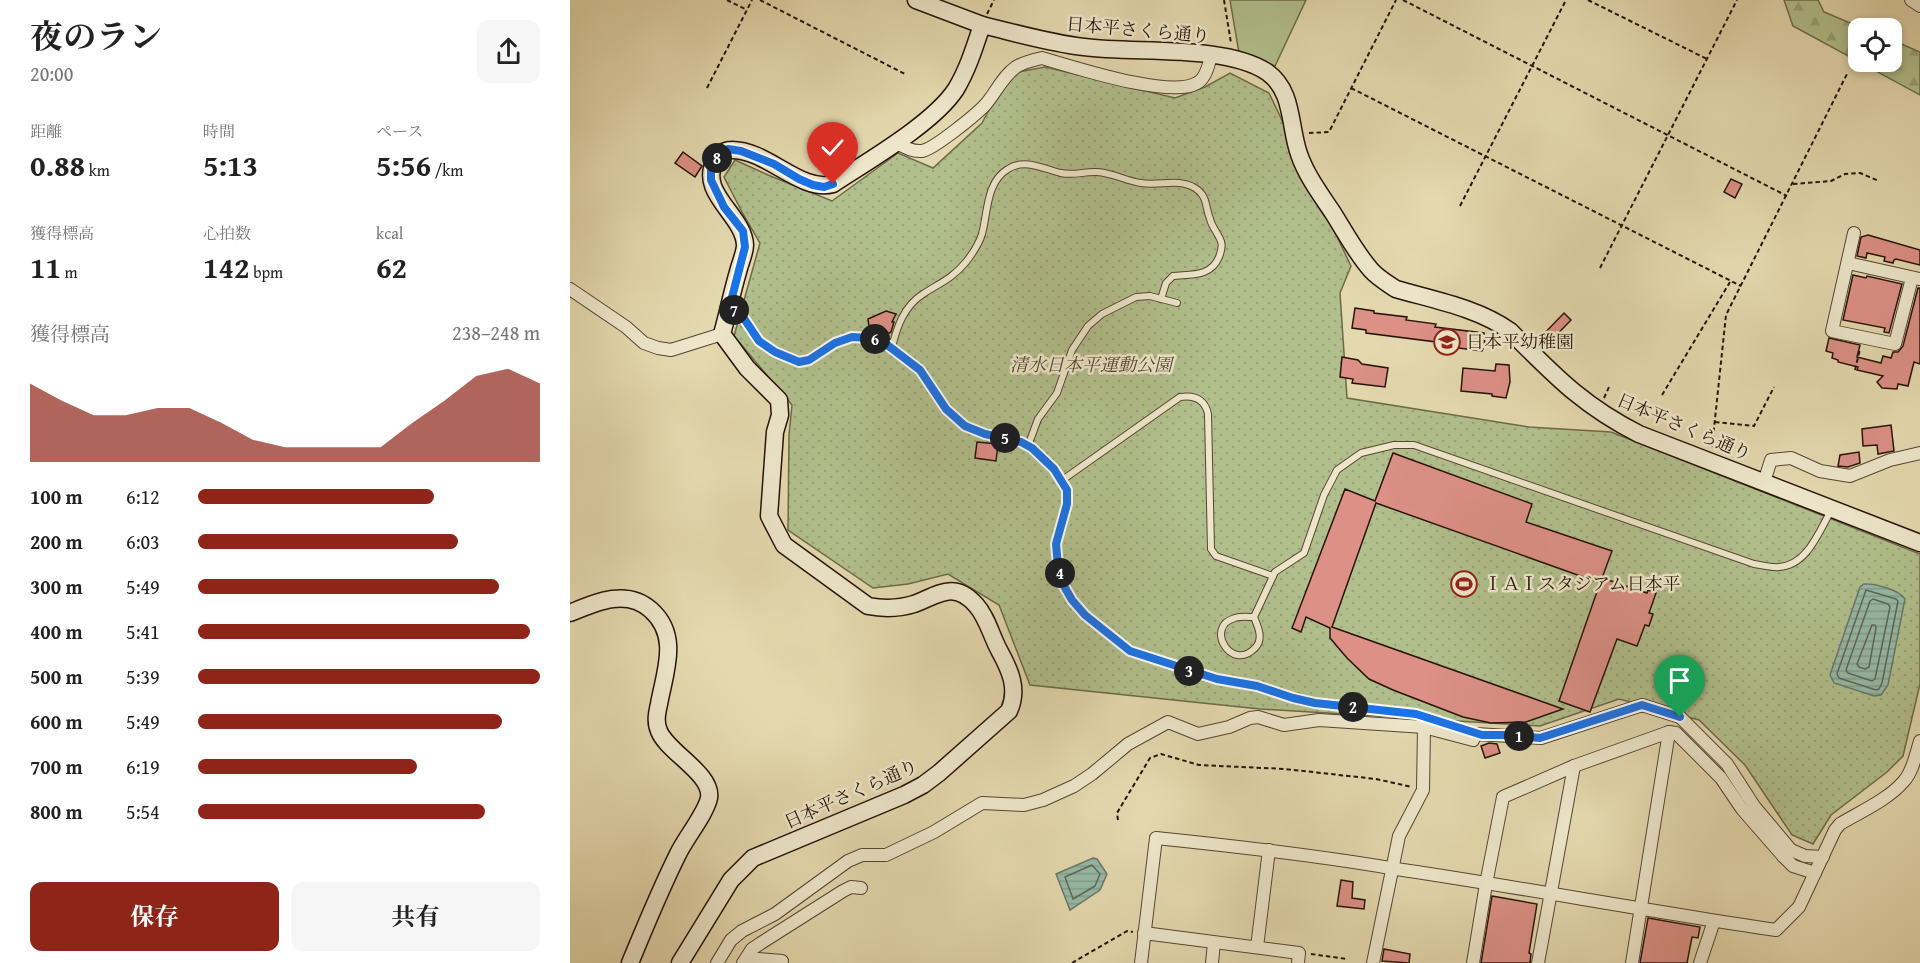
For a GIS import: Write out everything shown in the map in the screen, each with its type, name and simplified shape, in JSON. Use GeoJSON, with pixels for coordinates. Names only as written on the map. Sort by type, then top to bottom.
{"type":"FeatureCollection","features":[{"type":"Feature","properties":{"kind":"street","name":"日本平さくら通り"},"geometry":{"type":"LineString","coordinates":[[916,0],[982,25],[1056,43],[1211,55],[1250,63],[1281,85],[1287,97],[1299,155],[1310,176],[1360,256],[1385,282],[1396,289],[1498,322],[1564,385],[1597,411],[1639,434],[1920,543]]}},
{"type":"Feature","properties":{"kind":"street"},"geometry":{"type":"LineString","coordinates":[[1911,0],[1920,6]]}},
{"type":"Feature","properties":{"kind":"street"},"geometry":{"type":"LineString","coordinates":[[570,289],[626,327],[644,343],[658,348],[671,350],[722,334],[745,247],[743,231],[724,207],[711,180],[711,168],[717,156],[728,149],[741,151],[774,164],[799,179],[824,187],[833,184],[938,111],[965,73],[982,25]]}},
{"type":"Feature","properties":{"kind":"street"},"geometry":{"type":"LineString","coordinates":[[895,142],[915,151],[923,151],[932,147],[975,114],[1008,74],[1030,61],[1042,58],[1161,88],[1182,88],[1201,81],[1211,55]]}},
{"type":"Feature","properties":{"kind":"street"},"geometry":{"type":"LineString","coordinates":[[1848,263],[1916,279],[1895,345],[1832,331],[1854,233]]}},
{"type":"Feature","properties":{"kind":"street","name":"日本平さくら通り"},"geometry":{"type":"LineString","coordinates":[[680,963],[731,880],[753,858],[922,786],[1009,711],[1014,700],[1015,688],[1008,666],[990,633],[984,615],[966,595],[950,590],[900,607],[884,609],[868,606],[784,546],[770,516],[775,432],[780,415],[779,400],[747,368],[722,334]]}},
{"type":"Feature","properties":{"kind":"street"},"geometry":{"type":"LineString","coordinates":[[1764,482],[1771,460],[1791,458],[1820,471],[1850,476],[1890,460],[1920,453]]}},
{"type":"Feature","properties":{"kind":"street"},"geometry":{"type":"LineString","coordinates":[[570,613],[597,602],[617,598],[644,604],[660,618],[668,636],[668,656],[656,718],[659,732],[710,790],[709,801],[678,853],[630,963]]}},
{"type":"Feature","properties":{"kind":"street"},"geometry":{"type":"LineString","coordinates":[[717,963],[731,940],[742,931],[776,914],[848,861],[862,855],[886,855],[934,832],[982,803],[1024,805],[1053,796],[1092,774],[1128,744],[1168,722],[1198,734],[1258,717],[1284,725],[1319,720],[1424,727],[1473,740],[1476,734],[1540,738],[1642,705],[1680,717],[1727,764],[1787,853],[1793,866],[1815,873]]}},
{"type":"Feature","properties":{"kind":"street"},"geometry":{"type":"LineString","coordinates":[[1373,963],[1399,836],[1423,790],[1424,727]]}},
{"type":"Feature","properties":{"kind":"street"},"geometry":{"type":"LineString","coordinates":[[1632,963],[1669,732]]}},
{"type":"Feature","properties":{"kind":"street"},"geometry":{"type":"LineString","coordinates":[[1473,963],[1503,797],[1574,765],[1669,732],[1676,733],[1721,778],[1742,809],[1787,853],[1823,857]]}},
{"type":"Feature","properties":{"kind":"street"},"geometry":{"type":"LineString","coordinates":[[1141,963],[1156,838],[1269,850],[1391,868],[1776,930],[1799,907],[1840,824],[1880,801],[1905,781],[1915,760],[1920,741]]}},
{"type":"Feature","properties":{"kind":"street"},"geometry":{"type":"LineString","coordinates":[[1538,963],[1574,765]]}},
{"type":"Feature","properties":{"kind":"street"},"geometry":{"type":"LineString","coordinates":[[1257,948],[1269,850]]}},
{"type":"Feature","properties":{"kind":"street"},"geometry":{"type":"LineString","coordinates":[[745,960],[761,943],[843,891],[851,887],[861,888]]}},
{"type":"Feature","properties":{"kind":"street"},"geometry":{"type":"LineString","coordinates":[[1700,963],[1714,921]]}},
{"type":"Feature","properties":{"kind":"street"},"geometry":{"type":"LineString","coordinates":[[1144,933],[1257,948],[1299,958]]}},
{"type":"Feature","properties":{"kind":"street"},"geometry":{"type":"LineString","coordinates":[[1212,963],[1214,943]]}},
{"type":"Feature","properties":{"kind":"street"},"geometry":{"type":"LineString","coordinates":[[745,960],[782,961]]}},
{"type":"Feature","properties":{"kind":"lane"},"geometry":{"type":"LineString","coordinates":[[892,347],[898,323],[908,308],[921,295],[953,276],[974,251],[981,236],[992,189],[1008,169],[1019,165],[1036,164],[1073,175],[1095,172],[1109,174],[1141,183],[1181,182],[1203,195],[1208,206],[1209,218],[1222,241],[1221,254],[1209,271],[1173,276],[1166,283],[1161,299]]}},
{"type":"Feature","properties":{"kind":"lane"},"geometry":{"type":"LineString","coordinates":[[1028,446],[1038,419],[1058,393],[1071,351],[1088,326],[1102,314],[1136,297],[1150,296],[1177,303]]}},
{"type":"Feature","properties":{"kind":"lane"},"geometry":{"type":"LineString","coordinates":[[729,309],[739,311],[759,341],[775,352],[799,362],[809,360],[835,343],[852,337],[870,338],[892,347],[920,370],[946,409],[965,426],[1028,446],[1054,469],[1067,490],[1067,504],[1056,544],[1058,566],[1064,586],[1085,615],[1130,651],[1217,679],[1257,686],[1293,698],[1315,703],[1416,714],[1476,734]]}},
{"type":"Feature","properties":{"kind":"lane"},"geometry":{"type":"LineString","coordinates":[[1061,481],[1180,397],[1190,395],[1199,398],[1208,414],[1211,549],[1216,556],[1273,576]]}},
{"type":"Feature","properties":{"kind":"lane"},"geometry":{"type":"LineString","coordinates":[[1254,617],[1237,617],[1223,628],[1221,639],[1225,648],[1233,654],[1242,655],[1251,652],[1258,644],[1260,632],[1254,617],[1275,572],[1304,554],[1324,495],[1337,470],[1361,453],[1394,445],[1414,445],[1754,564],[1779,567],[1794,563],[1807,554],[1832,508]]}},
{"type":"Feature","properties":{"kind":"path"},"geometry":{"type":"LineString","coordinates":[[727,0],[747,10]]}},
{"type":"Feature","properties":{"kind":"path"},"geometry":{"type":"LineString","coordinates":[[707,88],[752,0]]}},
{"type":"Feature","properties":{"kind":"path"},"geometry":{"type":"LineString","coordinates":[[760,0],[905,74]]}},
{"type":"Feature","properties":{"kind":"path"},"geometry":{"type":"LineString","coordinates":[[1224,0],[1233,58]]}},
{"type":"Feature","properties":{"kind":"path"},"geometry":{"type":"LineString","coordinates":[[1294,133],[1329,132],[1396,0]]}},
{"type":"Feature","properties":{"kind":"path"},"geometry":{"type":"LineString","coordinates":[[1403,0],[1787,195]]}},
{"type":"Feature","properties":{"kind":"path"},"geometry":{"type":"LineString","coordinates":[[1460,207],[1566,0]]}},
{"type":"Feature","properties":{"kind":"path"},"geometry":{"type":"LineString","coordinates":[[1588,0],[1707,59]]}},
{"type":"Feature","properties":{"kind":"path"},"geometry":{"type":"LineString","coordinates":[[1600,268],[1737,0]]}},
{"type":"Feature","properties":{"kind":"path"},"geometry":{"type":"LineString","coordinates":[[1710,461],[1726,315],[1848,72]]}},
{"type":"Feature","properties":{"kind":"path"},"geometry":{"type":"LineString","coordinates":[[1351,88],[1741,286]]}},
{"type":"Feature","properties":{"kind":"path"},"geometry":{"type":"LineString","coordinates":[[1793,184],[1831,182],[1845,174],[1860,173],[1879,181]]}},
{"type":"Feature","properties":{"kind":"path"},"geometry":{"type":"LineString","coordinates":[[1662,395],[1730,281]]}},
{"type":"Feature","properties":{"kind":"path"},"geometry":{"type":"LineString","coordinates":[[1855,370],[1863,337]]}},
{"type":"Feature","properties":{"kind":"path"},"geometry":{"type":"LineString","coordinates":[[1715,422],[1754,426],[1774,387]]}},
{"type":"Feature","properties":{"kind":"path"},"geometry":{"type":"LineString","coordinates":[[1118,820],[1117,813],[1150,758],[1161,754],[1199,765],[1376,779],[1423,790]]}},
{"type":"Feature","properties":{"kind":"path"},"geometry":{"type":"LineString","coordinates":[[1072,963],[1127,931],[1144,933]]}},
{"type":"Feature","properties":{"kind":"path"},"geometry":{"type":"LineString","coordinates":[[1299,958],[1347,959]]}},
{"type":"Feature","properties":{"kind":"green space"},"geometry":{"type":"Polygon","coordinates":[[[1230,0],[1306,0],[1275,66],[1239,53],[1230,0]]]}},
{"type":"Feature","properties":{"kind":"green space"},"geometry":{"type":"Polygon","coordinates":[[[1784,0],[1818,0],[1824,12],[1848,22],[1848,56],[1793,26],[1784,0]]]}},
{"type":"Feature","properties":{"kind":"green space"},"geometry":{"type":"Polygon","coordinates":[[[1902,44],[1920,52],[1920,95],[1877,72],[1902,72],[1902,44]]]}},
{"type":"Feature","properties":{"kind":"green space","name":"清水日本平運動公園"},"geometry":{"type":"Polygon","coordinates":[[[1045,67],[1175,98],[1205,87],[1230,73],[1269,93],[1351,266],[1340,293],[1347,398],[1529,427],[1611,432],[1920,554],[1920,684],[1903,756],[1887,772],[1831,815],[1813,844],[1792,835],[1745,765],[1699,720],[1619,699],[1540,726],[1260,709],[1030,685],[999,605],[948,574],[908,584],[873,588],[788,530],[789,435],[792,405],[734,336],[760,243],[724,177],[735,160],[832,201],[898,153],[933,168],[982,123],[1008,74],[1045,67]]]}},
{"type":"Feature","properties":{"kind":"water"},"geometry":{"type":"Polygon","coordinates":[[[1864,584],[1886,588],[1905,599],[1888,685],[1881,695],[1874,696],[1834,683],[1830,675],[1860,587],[1864,584]]]}},
{"type":"Feature","properties":{"kind":"water"},"geometry":{"type":"Polygon","coordinates":[[[1093,858],[1097,859],[1107,874],[1100,890],[1070,910],[1056,874],[1093,858]]]}},
{"type":"Feature","properties":{"kind":"building"},"geometry":{"type":"Polygon","coordinates":[[[683,152],[702,166],[695,177],[675,163],[683,152]]]}},
{"type":"Feature","properties":{"kind":"building"},"geometry":{"type":"Polygon","coordinates":[[[1731,179],[1742,184],[1735,198],[1724,192],[1731,179]]]}},
{"type":"Feature","properties":{"kind":"building"},"geometry":{"type":"Polygon","coordinates":[[[1868,235],[1920,250],[1920,265],[1896,259],[1893,263],[1884,261],[1885,257],[1867,253],[1866,258],[1857,256],[1861,237],[1868,235]]]}},
{"type":"Feature","properties":{"kind":"building"},"geometry":{"type":"Polygon","coordinates":[[[1853,275],[1902,284],[1889,333],[1884,332],[1885,328],[1843,320],[1853,275]]]}},
{"type":"Feature","properties":{"kind":"building"},"geometry":{"type":"Polygon","coordinates":[[[1918,288],[1920,288],[1920,364],[1914,362],[1908,386],[1898,384],[1897,389],[1882,388],[1877,382],[1883,376],[1857,370],[1858,367],[1838,362],[1832,358],[1833,353],[1826,351],[1829,338],[1860,345],[1857,357],[1881,363],[1883,356],[1891,358],[1893,352],[1898,352],[1903,346],[1918,288]]]}},
{"type":"Feature","properties":{"kind":"building"},"geometry":{"type":"Polygon","coordinates":[[[1355,308],[1407,317],[1406,320],[1436,324],[1435,327],[1484,333],[1485,344],[1482,351],[1435,345],[1436,342],[1366,333],[1366,330],[1352,328],[1355,308]]]}},
{"type":"Feature","properties":{"kind":"building"},"geometry":{"type":"Polygon","coordinates":[[[886,311],[896,314],[891,332],[884,336],[875,333],[876,329],[869,326],[868,319],[886,311]]]}},
{"type":"Feature","properties":{"kind":"building"},"geometry":{"type":"Polygon","coordinates":[[[1564,313],[1571,320],[1544,348],[1537,341],[1564,313]]]}},
{"type":"Feature","properties":{"kind":"building"},"geometry":{"type":"Polygon","coordinates":[[[1342,357],[1358,360],[1362,364],[1388,368],[1385,387],[1352,383],[1353,379],[1340,377],[1342,357]]]}},
{"type":"Feature","properties":{"kind":"building"},"geometry":{"type":"Polygon","coordinates":[[[1496,364],[1509,365],[1510,382],[1506,398],[1492,396],[1492,394],[1461,391],[1463,368],[1495,371],[1496,364]]]}},
{"type":"Feature","properties":{"kind":"building"},"geometry":{"type":"Polygon","coordinates":[[[1891,425],[1894,451],[1878,454],[1877,445],[1863,446],[1862,429],[1891,425]]]}},
{"type":"Feature","properties":{"kind":"building"},"geometry":{"type":"Polygon","coordinates":[[[977,442],[998,444],[996,461],[975,458],[977,442]]]}},
{"type":"Feature","properties":{"kind":"building"},"geometry":{"type":"Polygon","coordinates":[[[1859,452],[1860,463],[1848,467],[1838,466],[1840,455],[1859,452]]]}},
{"type":"Feature","properties":{"kind":"building"},"geometry":{"type":"Polygon","coordinates":[[[1393,453],[1532,504],[1526,522],[1612,551],[1602,578],[1647,593],[1648,590],[1656,593],[1649,613],[1653,614],[1649,626],[1645,625],[1637,646],[1617,639],[1590,712],[1559,701],[1600,583],[1376,503],[1332,627],[1563,709],[1526,722],[1491,723],[1463,717],[1369,679],[1330,638],[1330,628],[1306,617],[1301,632],[1292,628],[1345,489],[1375,501],[1393,453]]]}},
{"type":"Feature","properties":{"kind":"building"},"geometry":{"type":"Polygon","coordinates":[[[1489,743],[1497,744],[1500,753],[1485,758],[1481,746],[1489,743]]]}},
{"type":"Feature","properties":{"kind":"building"},"geometry":{"type":"Polygon","coordinates":[[[1341,880],[1353,882],[1352,898],[1365,900],[1364,909],[1337,906],[1341,880]]]}},
{"type":"Feature","properties":{"kind":"building"},"geometry":{"type":"Polygon","coordinates":[[[1492,896],[1537,904],[1529,953],[1531,954],[1530,963],[1481,963],[1492,896]]]}},
{"type":"Feature","properties":{"kind":"building"},"geometry":{"type":"Polygon","coordinates":[[[1648,918],[1700,927],[1698,938],[1692,937],[1687,963],[1640,963],[1648,918]]]}},
{"type":"Feature","properties":{"kind":"building"},"geometry":{"type":"Polygon","coordinates":[[[1384,949],[1410,954],[1409,963],[1382,961],[1384,949]]]}},
{"type":"Feature","properties":{"kind":"place","name":"日本平幼稚園"},"geometry":{"type":"Point","coordinates":[1447,342]}},
{"type":"Feature","properties":{"kind":"place","name":"ＩＡＩスタジアム日本平"},"geometry":{"type":"Point","coordinates":[1464,584]}},
{"type":"Feature","properties":{"kind":"route"},"geometry":{"type":"LineString","coordinates":[[833,184],[824,187],[813,185],[774,164],[741,151],[728,149],[717,156],[711,168],[711,180],[724,207],[743,231],[745,247],[729,309],[739,311],[759,341],[775,352],[799,362],[809,360],[835,343],[852,337],[870,338],[886,344],[920,370],[946,409],[965,426],[985,434],[1021,442],[1032,448],[1054,469],[1067,490],[1067,504],[1056,544],[1058,566],[1064,586],[1085,615],[1130,651],[1217,679],[1257,686],[1293,698],[1315,703],[1416,714],[1482,735],[1540,738],[1642,705],[1680,717]]}}]}
